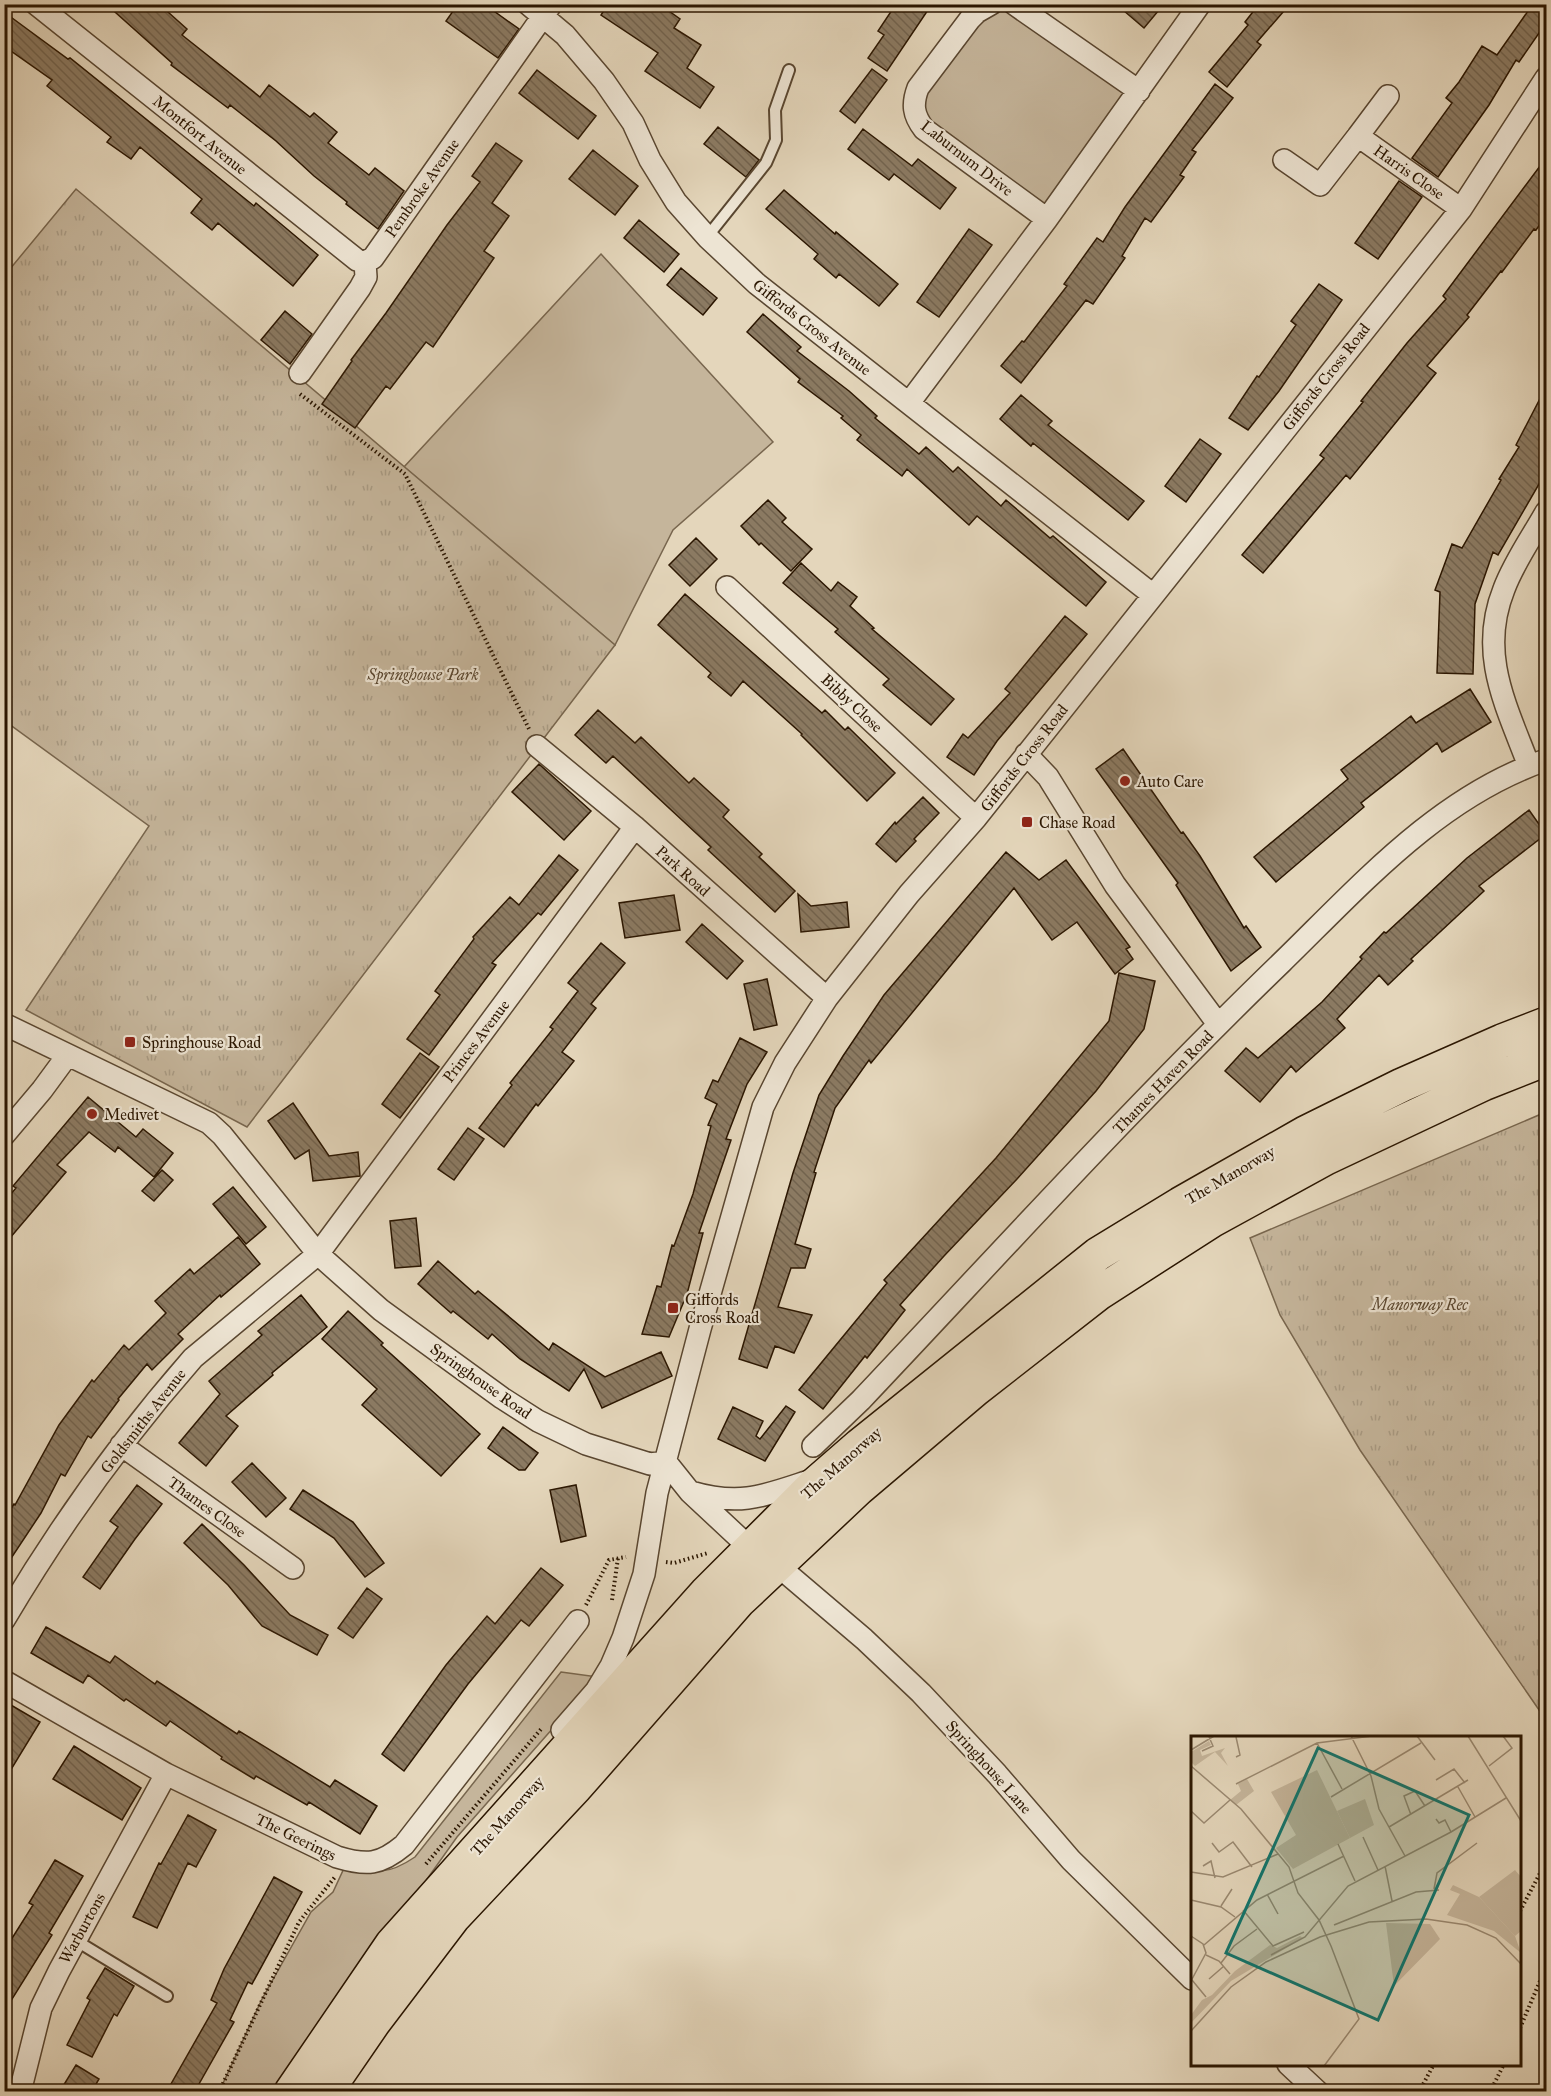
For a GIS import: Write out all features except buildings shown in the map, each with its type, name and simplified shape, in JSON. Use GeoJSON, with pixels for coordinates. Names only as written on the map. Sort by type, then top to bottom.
{"type":"FeatureCollection","features":[{"type":"Feature","properties":{"kind":"main road","name":"The Manorway"},"geometry":{"type":"LineString","coordinates":[[291,2091],[392,1944],[699,1602],[750,1548],[824,1476],[937,1382],[1098,1254],[1305,1133],[1402,1085],[1546,1024]]}},
{"type":"Feature","properties":{"kind":"main road","name":"The Manorway"},"geometry":{"type":"LineString","coordinates":[[327,2091],[374,2022],[453,1918],[576,1787],[739,1601],[858,1489],[976,1389],[1099,1293],[1211,1221],[1326,1158],[1483,1084],[1546,1059]]}},
{"type":"Feature","properties":{"kind":"street","name":"Montfort Avenue"},"geometry":{"type":"LineString","coordinates":[[36,4],[357,260],[365,262]]}},
{"type":"Feature","properties":{"kind":"street","name":"Laburnum Drive"},"geometry":{"type":"LineString","coordinates":[[991,4],[970,19],[918,88],[914,99],[914,110],[924,129],[1047,219]]}},
{"type":"Feature","properties":{"kind":"street"},"geometry":{"type":"LineString","coordinates":[[1014,4],[1139,91]]}},
{"type":"Feature","properties":{"kind":"street"},"geometry":{"type":"LineString","coordinates":[[909,403],[1047,219],[1200,4]]}},
{"type":"Feature","properties":{"kind":"street","name":"Pembroke Avenue"},"geometry":{"type":"LineString","coordinates":[[365,262],[373,258],[541,8]]}},
{"type":"Feature","properties":{"kind":"street","name":"Giffords Cross Avenue"},"geometry":{"type":"LineString","coordinates":[[541,8],[604,81],[633,123],[650,160],[676,202],[706,237],[757,284],[1153,595]]}},
{"type":"Feature","properties":{"kind":"street","name":"Giffords Cross Road"},"geometry":{"type":"LineString","coordinates":[[392,1944],[528,1770],[596,1691],[611,1666],[623,1638],[644,1574],[654,1513],[666,1462],[700,1329],[763,1107],[785,1063],[827,998],[909,894],[976,818],[1461,209],[1546,78]]}},
{"type":"Feature","properties":{"kind":"street","name":"Harris Close"},"geometry":{"type":"LineString","coordinates":[[1284,160],[1320,186],[1388,96]]}},
{"type":"Feature","properties":{"kind":"street","name":"Harris Close"},"geometry":{"type":"LineString","coordinates":[[1358,136],[1461,209]]}},
{"type":"Feature","properties":{"kind":"street"},"geometry":{"type":"LineString","coordinates":[[300,373],[360,288],[366,277],[365,262]]}},
{"type":"Feature","properties":{"kind":"street"},"geometry":{"type":"LineString","coordinates":[[1538,763],[1498,684],[1493,658],[1493,634],[1495,613],[1504,586],[1546,512]]}},
{"type":"Feature","properties":{"kind":"street","name":"Bibby Close"},"geometry":{"type":"LineString","coordinates":[[727,587],[976,818]]}},
{"type":"Feature","properties":{"kind":"street","name":"Park Road"},"geometry":{"type":"LineString","coordinates":[[537,746],[635,827],[827,998]]}},
{"type":"Feature","properties":{"kind":"street"},"geometry":{"type":"LineString","coordinates":[[1026,754],[1048,777],[1115,885],[1218,1024]]}},
{"type":"Feature","properties":{"kind":"street","name":"Thames Haven Road"},"geometry":{"type":"LineString","coordinates":[[813,1446],[861,1400],[1218,1024],[1390,857],[1456,804],[1488,785],[1538,763]]}},
{"type":"Feature","properties":{"kind":"street","name":"Princes Avenue"},"geometry":{"type":"LineString","coordinates":[[318,1254],[635,827]]}},
{"type":"Feature","properties":{"kind":"street","name":"Springhouse Road"},"geometry":{"type":"LineString","coordinates":[[4,1024],[209,1123],[222,1135],[318,1254],[381,1310],[502,1398],[538,1421],[586,1444],[650,1464],[666,1462]]}},
{"type":"Feature","properties":{"kind":"street"},"geometry":{"type":"LineString","coordinates":[[4,1135],[67,1056]]}},
{"type":"Feature","properties":{"kind":"street","name":"Goldsmiths Avenue"},"geometry":{"type":"LineString","coordinates":[[4,1620],[58,1534],[121,1445],[193,1358],[318,1254]]}},
{"type":"Feature","properties":{"kind":"street","name":"Thames Close"},"geometry":{"type":"LineString","coordinates":[[121,1445],[293,1568]]}},
{"type":"Feature","properties":{"kind":"street"},"geometry":{"type":"LineString","coordinates":[[666,1462],[690,1492],[750,1548]]}},
{"type":"Feature","properties":{"kind":"street"},"geometry":{"type":"LineString","coordinates":[[654,1513],[672,1493],[690,1492],[713,1498],[736,1500],[769,1495],[824,1476]]}},
{"type":"Feature","properties":{"kind":"street","name":"Springhouse Lane"},"geometry":{"type":"LineString","coordinates":[[750,1548],[777,1565],[864,1639],[921,1693],[997,1774],[1071,1860],[1191,1977]]}},
{"type":"Feature","properties":{"kind":"street","name":"The Geerings"},"geometry":{"type":"LineString","coordinates":[[4,1681],[166,1774],[337,1857],[357,1863],[373,1862],[389,1857],[404,1845],[578,1621]]}},
{"type":"Feature","properties":{"kind":"street","name":"Warburtons"},"geometry":{"type":"LineString","coordinates":[[20,2091],[41,2008],[75,1940],[166,1774]]}},
{"type":"Feature","properties":{"kind":"street"},"geometry":{"type":"LineString","coordinates":[[1290,2066],[1318,2091]]}},
{"type":"Feature","properties":{"kind":"lane"},"geometry":{"type":"LineString","coordinates":[[706,237],[771,154],[776,140],[775,110],[789,70]]}},
{"type":"Feature","properties":{"kind":"lane"},"geometry":{"type":"LineString","coordinates":[[75,1940],[167,1995]]}},
{"type":"Feature","properties":{"kind":"path"},"geometry":{"type":"LineString","coordinates":[[300,373],[293,388],[405,474],[537,746]]}},
{"type":"Feature","properties":{"kind":"path"},"geometry":{"type":"LineString","coordinates":[[657,1562],[674,1563],[696,1557]]}},
{"type":"Feature","properties":{"kind":"path"},"geometry":{"type":"LineString","coordinates":[[578,1621],[609,1560],[618,1558]]}},
{"type":"Feature","properties":{"kind":"path"},"geometry":{"type":"LineString","coordinates":[[1521,1909],[1546,1862]]}},
{"type":"Feature","properties":{"kind":"path"},"geometry":{"type":"LineString","coordinates":[[219,2091],[299,1922],[342,1870]]}},
{"type":"Feature","properties":{"kind":"path"},"geometry":{"type":"LineString","coordinates":[[1521,2026],[1546,1967]]}},
{"type":"Feature","properties":{"kind":"path"},"geometry":{"type":"LineString","coordinates":[[1419,2091],[1433,2066]]}},
{"type":"Feature","properties":{"kind":"path"},"geometry":{"type":"LineString","coordinates":[[1490,2091],[1502,2066]]}},
{"type":"Feature","properties":{"kind":"green space"},"geometry":{"type":"Polygon","coordinates":[[[991,5],[1014,5],[1139,91],[1047,219],[924,129],[914,99],[991,5]]]}},
{"type":"Feature","properties":{"kind":"green space","name":"Springhouse Park"},"geometry":{"type":"Polygon","coordinates":[[[76,189],[615,645],[247,1127],[26,1010],[149,826],[5,721],[5,275],[76,189]]]}},
{"type":"Feature","properties":{"kind":"green space"},"geometry":{"type":"Polygon","coordinates":[[[601,254],[773,442],[673,530],[615,645],[404,467],[601,254]]]}},
{"type":"Feature","properties":{"kind":"green space","name":"Manorway Rec"},"geometry":{"type":"Polygon","coordinates":[[[1546,1112],[1546,1720],[1360,1450],[1280,1315],[1250,1238],[1546,1112]]]}},
{"type":"Feature","properties":{"kind":"green space"},"geometry":{"type":"Polygon","coordinates":[[[561,1672],[598,1677],[457,1837],[276,2091],[219,2092],[262,1999],[311,1912],[333,1892],[346,1864],[381,1871],[397,1867],[415,1857],[561,1672]]]}},
{"type":"Feature","properties":{"kind":"place","name":"Auto Care"},"geometry":{"type":"Point","coordinates":[1125,781]}},
{"type":"Feature","properties":{"kind":"place","name":"Chase Road"},"geometry":{"type":"Point","coordinates":[1027,822]}},
{"type":"Feature","properties":{"kind":"place","name":"Springhouse Road"},"geometry":{"type":"Point","coordinates":[130,1042]}},
{"type":"Feature","properties":{"kind":"place","name":"Medivet"},"geometry":{"type":"Point","coordinates":[92,1114]}},
{"type":"Feature","properties":{"kind":"place","name":"Giffords Cross Road"},"geometry":{"type":"Point","coordinates":[673,1308]}}]}
